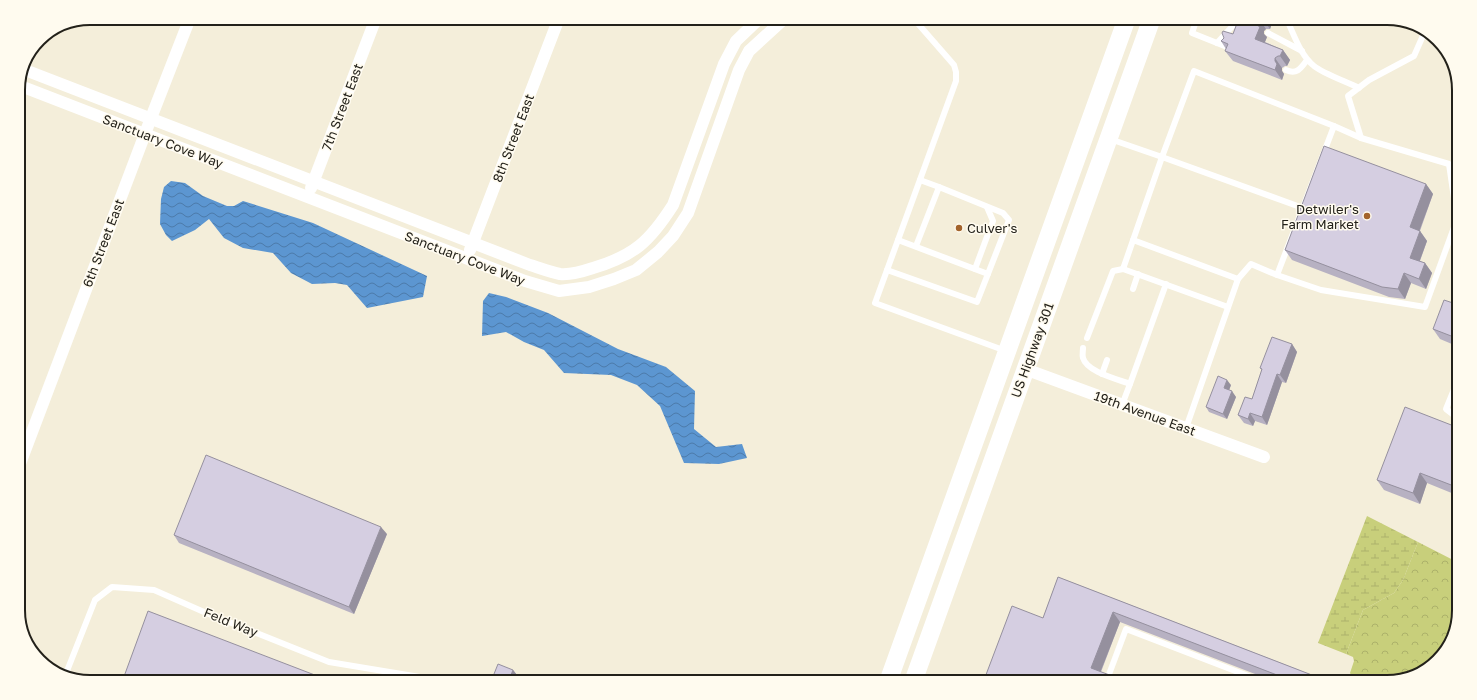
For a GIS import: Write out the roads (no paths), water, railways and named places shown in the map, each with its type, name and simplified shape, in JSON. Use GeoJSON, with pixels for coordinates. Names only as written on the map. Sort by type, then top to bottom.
{"type":"FeatureCollection","features":[{"type":"Feature","properties":{"kind":"main road"},"geometry":{"type":"LineString","coordinates":[[891,675],[1124,25]]}},
{"type":"Feature","properties":{"kind":"main road","name":"US Highway 301"},"geometry":{"type":"LineString","coordinates":[[921,675],[1025,369],[1149,25]]}},
{"type":"Feature","properties":{"kind":"main road"},"geometry":{"type":"LineString","coordinates":[[1025,369],[1021,356],[1035,275]]}},
{"type":"Feature","properties":{"kind":"main road"},"geometry":{"type":"LineString","coordinates":[[988,475],[985,457],[1009,389],[1011,370],[1007,352]]}},
{"type":"Feature","properties":{"kind":"main road"},"geometry":{"type":"LineString","coordinates":[[916,675],[909,665],[911,654],[929,602],[941,536]]}},
{"type":"Feature","properties":{"kind":"street","name":"6th Street East"},"geometry":{"type":"LineString","coordinates":[[25,450],[187,25]]}},
{"type":"Feature","properties":{"kind":"street","name":"7th Street East"},"geometry":{"type":"LineString","coordinates":[[308,196],[373,25]]}},
{"type":"Feature","properties":{"kind":"street","name":"8th Street East"},"geometry":{"type":"LineString","coordinates":[[467,258],[556,25]]}},
{"type":"Feature","properties":{"kind":"street","name":"Sanctuary Cove Way"},"geometry":{"type":"LineString","coordinates":[[28,71],[530,265],[561,274],[585,271],[609,264],[627,255],[647,240],[660,226],[673,205],[724,64],[736,41],[753,25]]}},
{"type":"Feature","properties":{"kind":"street","name":"Sanctuary Cove Way"},"geometry":{"type":"LineString","coordinates":[[25,88],[525,281],[560,291],[589,287],[636,270],[658,252],[673,236],[688,213],[739,70],[749,51],[777,25]]}},
{"type":"Feature","properties":{"kind":"street","name":"19th Avenue East"},"geometry":{"type":"LineString","coordinates":[[1025,369],[1264,457]]}},
{"type":"Feature","properties":{"kind":"lane"},"geometry":{"type":"LineString","coordinates":[[919,25],[948,56],[954,65],[956,81],[875,302],[1007,352]]}},
{"type":"Feature","properties":{"kind":"lane"},"geometry":{"type":"LineString","coordinates":[[1195,25],[1192,33],[1227,48]]}},
{"type":"Feature","properties":{"kind":"lane"},"geometry":{"type":"LineString","coordinates":[[1217,43],[1236,25]]}},
{"type":"Feature","properties":{"kind":"lane"},"geometry":{"type":"LineString","coordinates":[[1289,25],[1307,60],[1315,67],[1359,88]]}},
{"type":"Feature","properties":{"kind":"lane"},"geometry":{"type":"LineString","coordinates":[[1268,33],[1302,51]]}},
{"type":"Feature","properties":{"kind":"lane"},"geometry":{"type":"LineString","coordinates":[[1360,138],[1348,96],[1368,80],[1414,56],[1423,36]]}},
{"type":"Feature","properties":{"kind":"lane"},"geometry":{"type":"LineString","coordinates":[[1286,70],[1291,73],[1296,72],[1301,69],[1307,60]]}},
{"type":"Feature","properties":{"kind":"lane"},"geometry":{"type":"LineString","coordinates":[[1123,269],[1194,71],[1334,126],[1360,138],[1449,164],[1452,185]]}},
{"type":"Feature","properties":{"kind":"lane"},"geometry":{"type":"LineString","coordinates":[[1278,275],[1334,126]]}},
{"type":"Feature","properties":{"kind":"lane"},"geometry":{"type":"LineString","coordinates":[[1108,139],[1303,208]]}},
{"type":"Feature","properties":{"kind":"lane"},"geometry":{"type":"LineString","coordinates":[[887,270],[977,302],[1009,220],[1004,213],[920,180]]}},
{"type":"Feature","properties":{"kind":"lane"},"geometry":{"type":"LineString","coordinates":[[916,246],[939,187]]}},
{"type":"Feature","properties":{"kind":"lane"},"geometry":{"type":"LineString","coordinates":[[987,207],[993,222],[992,224]]}},
{"type":"Feature","properties":{"kind":"lane"},"geometry":{"type":"LineString","coordinates":[[1186,428],[1238,279],[1251,264],[1321,290],[1425,307],[1452,233]]}},
{"type":"Feature","properties":{"kind":"lane"},"geometry":{"type":"LineString","coordinates":[[975,269],[988,234]]}},
{"type":"Feature","properties":{"kind":"lane"},"geometry":{"type":"LineString","coordinates":[[898,240],[988,274]]}},
{"type":"Feature","properties":{"kind":"lane"},"geometry":{"type":"LineString","coordinates":[[1133,240],[1238,279]]}},
{"type":"Feature","properties":{"kind":"lane"},"geometry":{"type":"LineString","coordinates":[[1087,338],[1113,271],[1123,269],[1228,307]]}},
{"type":"Feature","properties":{"kind":"lane"},"geometry":{"type":"LineString","coordinates":[[1133,289],[1138,274]]}},
{"type":"Feature","properties":{"kind":"lane"},"geometry":{"type":"LineString","coordinates":[[1122,405],[1166,284]]}},
{"type":"Feature","properties":{"kind":"lane"},"geometry":{"type":"LineString","coordinates":[[1083,348],[1083,357],[1087,365],[1095,371],[1130,384]]}},
{"type":"Feature","properties":{"kind":"lane"},"geometry":{"type":"LineString","coordinates":[[1102,374],[1107,360]]}},
{"type":"Feature","properties":{"kind":"lane"},"geometry":{"type":"LineString","coordinates":[[1452,394],[1446,409],[1452,414]]}},
{"type":"Feature","properties":{"kind":"lane","name":"Feld Way"},"geometry":{"type":"LineString","coordinates":[[67,671],[95,600],[112,587],[154,590],[204,612],[329,662],[408,675]]}},
{"type":"Feature","properties":{"kind":"lane"},"geometry":{"type":"LineString","coordinates":[[1109,675],[1126,629],[1246,675]]}},
{"type":"Feature","properties":{"kind":"water"},"geometry":{"type":"Polygon","coordinates":[[[171,181],[185,183],[203,196],[227,206],[234,206],[243,201],[313,223],[427,276],[423,297],[367,308],[347,285],[335,283],[312,284],[291,273],[273,253],[243,248],[224,238],[209,219],[195,230],[172,241],[166,235],[160,224],[161,199],[164,187],[171,181]]]}},
{"type":"Feature","properties":{"kind":"water"},"geometry":{"type":"Polygon","coordinates":[[[489,293],[506,297],[548,313],[618,349],[666,367],[695,391],[694,429],[716,447],[742,444],[747,458],[719,464],[684,463],[660,406],[637,385],[611,375],[564,373],[544,350],[524,342],[506,332],[482,336],[483,301],[489,293]]]}},
{"type":"Feature","properties":{"kind":"place","name":"Detwiler's Farm Market"},"geometry":{"type":"Point","coordinates":[1367,216]}},
{"type":"Feature","properties":{"kind":"place","name":"Culver's"},"geometry":{"type":"Point","coordinates":[959,228]}}]}
